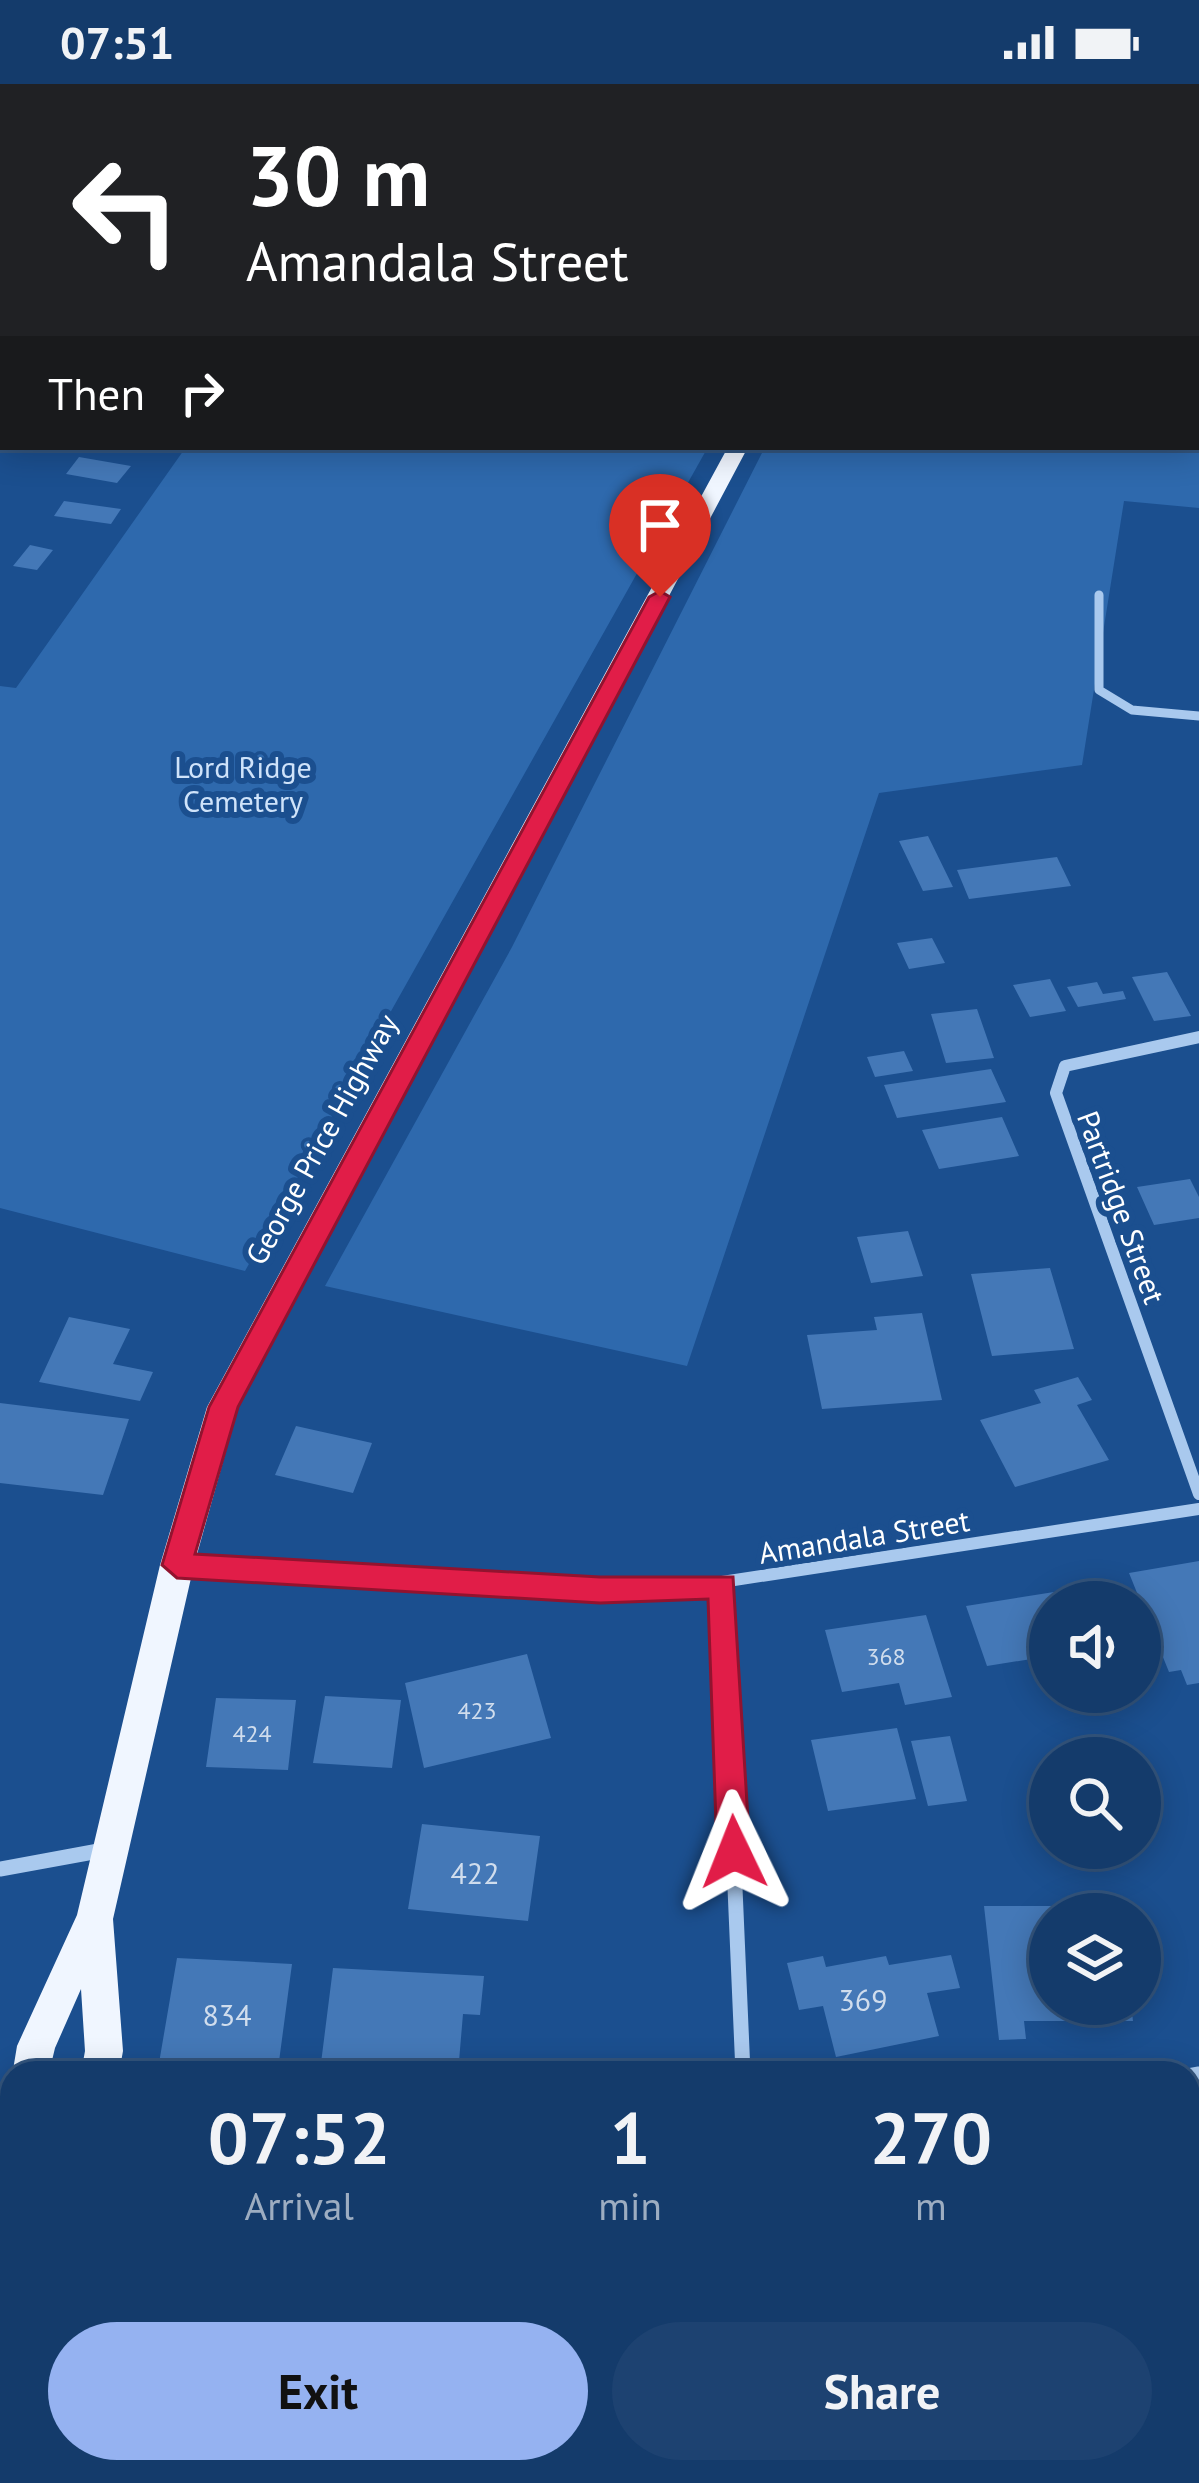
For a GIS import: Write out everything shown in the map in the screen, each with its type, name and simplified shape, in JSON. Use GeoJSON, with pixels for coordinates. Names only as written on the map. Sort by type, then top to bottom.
{"type":"FeatureCollection","features":[{"type":"Feature","properties":{"kind":"main road","name":"George Price Highway"},"geometry":{"type":"LineString","coordinates":[[33,2061],[95,1917],[177,1565],[224,1407],[736,450]]}},
{"type":"Feature","properties":{"kind":"main road","name":"George Price Highway"},"geometry":{"type":"LineString","coordinates":[[95,1917],[102,2061]]}},
{"type":"Feature","properties":{"kind":"street"},"geometry":{"type":"LineString","coordinates":[[1099,595],[1099,690],[1127,709],[1199,716]]}},
{"type":"Feature","properties":{"kind":"street","name":"Partridge Street"},"geometry":{"type":"LineString","coordinates":[[1199,1037],[1065,1066],[1056,1093],[1199,1494]]}},
{"type":"Feature","properties":{"kind":"street","name":"Amandala Street"},"geometry":{"type":"LineString","coordinates":[[177,1565],[600,1590],[722,1586],[1199,1509]]}},
{"type":"Feature","properties":{"kind":"street"},"geometry":{"type":"LineString","coordinates":[[722,1586],[742,2061]]}},
{"type":"Feature","properties":{"kind":"street"},"geometry":{"type":"LineString","coordinates":[[0,1869],[111,1849]]}},
{"type":"Feature","properties":{"kind":"green space","name":"Lord Ridge Cemetery"},"geometry":{"type":"Polygon","coordinates":[[[184,450],[706,450],[245,1271],[0,1208],[0,686],[16,688],[184,450]]]}},
{"type":"Feature","properties":{"kind":"green space"},"geometry":{"type":"Polygon","coordinates":[[[763,450],[1199,450],[1199,508],[1124,501],[1082,765],[879,793],[687,1366],[325,1286],[512,947],[763,450]]]}},
{"type":"Feature","properties":{"kind":"building"},"geometry":{"type":"Polygon","coordinates":[[[79,457],[131,466],[117,483],[66,474],[79,457]]]}},
{"type":"Feature","properties":{"kind":"building"},"geometry":{"type":"Polygon","coordinates":[[[64,501],[121,509],[111,524],[54,516],[64,501]]]}},
{"type":"Feature","properties":{"kind":"building"},"geometry":{"type":"Polygon","coordinates":[[[30,545],[53,550],[37,570],[13,566],[30,545]]]}},
{"type":"Feature","properties":{"kind":"building"},"geometry":{"type":"Polygon","coordinates":[[[928,836],[953,887],[923,891],[899,841],[928,836]]]}},
{"type":"Feature","properties":{"kind":"building"},"geometry":{"type":"Polygon","coordinates":[[[1057,857],[1071,886],[969,899],[957,870],[1057,857]]]}},
{"type":"Feature","properties":{"kind":"building"},"geometry":{"type":"Polygon","coordinates":[[[932,938],[945,963],[909,969],[897,943],[932,938]]]}},
{"type":"Feature","properties":{"kind":"building"},"geometry":{"type":"Polygon","coordinates":[[[1167,972],[1191,1016],[1154,1021],[1132,977],[1167,972]]]}},
{"type":"Feature","properties":{"kind":"building"},"geometry":{"type":"Polygon","coordinates":[[[1050,979],[1066,1011],[1030,1017],[1013,985],[1050,979]]]}},
{"type":"Feature","properties":{"kind":"building"},"geometry":{"type":"Polygon","coordinates":[[[1097,982],[1103,994],[1123,991],[1126,999],[1078,1007],[1067,987],[1097,982]]]}},
{"type":"Feature","properties":{"kind":"building"},"geometry":{"type":"Polygon","coordinates":[[[977,1009],[994,1058],[946,1063],[931,1014],[977,1009]]]}},
{"type":"Feature","properties":{"kind":"building"},"geometry":{"type":"Polygon","coordinates":[[[904,1051],[913,1071],[875,1077],[867,1057],[904,1051]]]}},
{"type":"Feature","properties":{"kind":"building"},"geometry":{"type":"Polygon","coordinates":[[[991,1069],[1006,1102],[897,1118],[884,1085],[991,1069]]]}},
{"type":"Feature","properties":{"kind":"building"},"geometry":{"type":"Polygon","coordinates":[[[1002,1117],[1019,1156],[939,1169],[922,1130],[1002,1117]]]}},
{"type":"Feature","properties":{"kind":"building"},"geometry":{"type":"Polygon","coordinates":[[[1190,1179],[1199,1197],[1199,1218],[1154,1225],[1137,1187],[1190,1179]]]}},
{"type":"Feature","properties":{"kind":"building"},"geometry":{"type":"Polygon","coordinates":[[[908,1231],[923,1276],[871,1283],[857,1237],[908,1231]]]}},
{"type":"Feature","properties":{"kind":"building"},"geometry":{"type":"Polygon","coordinates":[[[1050,1268],[1074,1349],[992,1356],[971,1274],[1050,1268]]]}},
{"type":"Feature","properties":{"kind":"building"},"geometry":{"type":"Polygon","coordinates":[[[922,1313],[942,1400],[822,1409],[807,1335],[877,1330],[874,1317],[922,1313]]]}},
{"type":"Feature","properties":{"kind":"building"},"geometry":{"type":"Polygon","coordinates":[[[69,1317],[130,1329],[113,1364],[153,1372],[140,1401],[39,1382],[69,1317]]]}},
{"type":"Feature","properties":{"kind":"building"},"geometry":{"type":"Polygon","coordinates":[[[1078,1377],[1092,1400],[1077,1405],[1109,1460],[1015,1487],[980,1420],[1041,1403],[1034,1390],[1078,1377]]]}},
{"type":"Feature","properties":{"kind":"building"},"geometry":{"type":"Polygon","coordinates":[[[0,1403],[129,1419],[103,1495],[0,1483],[0,1403]]]}},
{"type":"Feature","properties":{"kind":"building"},"geometry":{"type":"Polygon","coordinates":[[[296,1426],[372,1443],[353,1493],[275,1475],[296,1426]]]}},
{"type":"Feature","properties":{"kind":"building"},"geometry":{"type":"Polygon","coordinates":[[[1199,1561],[1199,1683],[1187,1685],[1181,1670],[1169,1672],[1161,1652],[1161,1581],[1132,1581],[1129,1573],[1199,1561]]]}},
{"type":"Feature","properties":{"kind":"building"},"geometry":{"type":"Polygon","coordinates":[[[1029,1596],[1029,1659],[987,1666],[966,1606],[1029,1596]]]}},
{"type":"Feature","properties":{"kind":"building"},"geometry":{"type":"Polygon","coordinates":[[[926,1615],[952,1697],[905,1705],[899,1683],[842,1692],[825,1630],[926,1615]]]}},
{"type":"Feature","properties":{"kind":"building"},"geometry":{"type":"Polygon","coordinates":[[[527,1654],[551,1738],[424,1768],[405,1683],[527,1654]]]}},
{"type":"Feature","properties":{"kind":"building"},"geometry":{"type":"Polygon","coordinates":[[[325,1696],[401,1700],[392,1768],[313,1763],[325,1696]]]}},
{"type":"Feature","properties":{"kind":"building"},"geometry":{"type":"Polygon","coordinates":[[[216,1698],[296,1700],[288,1770],[206,1767],[216,1698]]]}},
{"type":"Feature","properties":{"kind":"building"},"geometry":{"type":"Polygon","coordinates":[[[897,1728],[916,1799],[828,1811],[811,1740],[897,1728]]]}},
{"type":"Feature","properties":{"kind":"building"},"geometry":{"type":"Polygon","coordinates":[[[950,1736],[967,1801],[928,1806],[911,1741],[950,1736]]]}},
{"type":"Feature","properties":{"kind":"building"},"geometry":{"type":"Polygon","coordinates":[[[422,1824],[540,1836],[528,1921],[408,1909],[422,1824]]]}},
{"type":"Feature","properties":{"kind":"building"},"geometry":{"type":"Polygon","coordinates":[[[984,1906],[1029,1906],[1026,2039],[999,2040],[984,1906]]]}},
{"type":"Feature","properties":{"kind":"building"},"geometry":{"type":"Polygon","coordinates":[[[951,1955],[960,1988],[927,1993],[939,2036],[836,2057],[823,2006],[799,2010],[787,1963],[823,1956],[826,1967],[886,1956],[889,1965],[951,1955]]]}},
{"type":"Feature","properties":{"kind":"building"},"geometry":{"type":"Polygon","coordinates":[[[177,1958],[292,1964],[279,2061],[159,2061],[177,1958]]]}},
{"type":"Feature","properties":{"kind":"building"},"geometry":{"type":"Polygon","coordinates":[[[333,1968],[484,1976],[480,2015],[463,2014],[459,2061],[321,2061],[333,1968]]]}},
{"type":"Feature","properties":{"kind":"route"},"geometry":{"type":"LineString","coordinates":[[660,597],[224,1407],[177,1565],[600,1590],[722,1586],[734,1852]]}}]}
